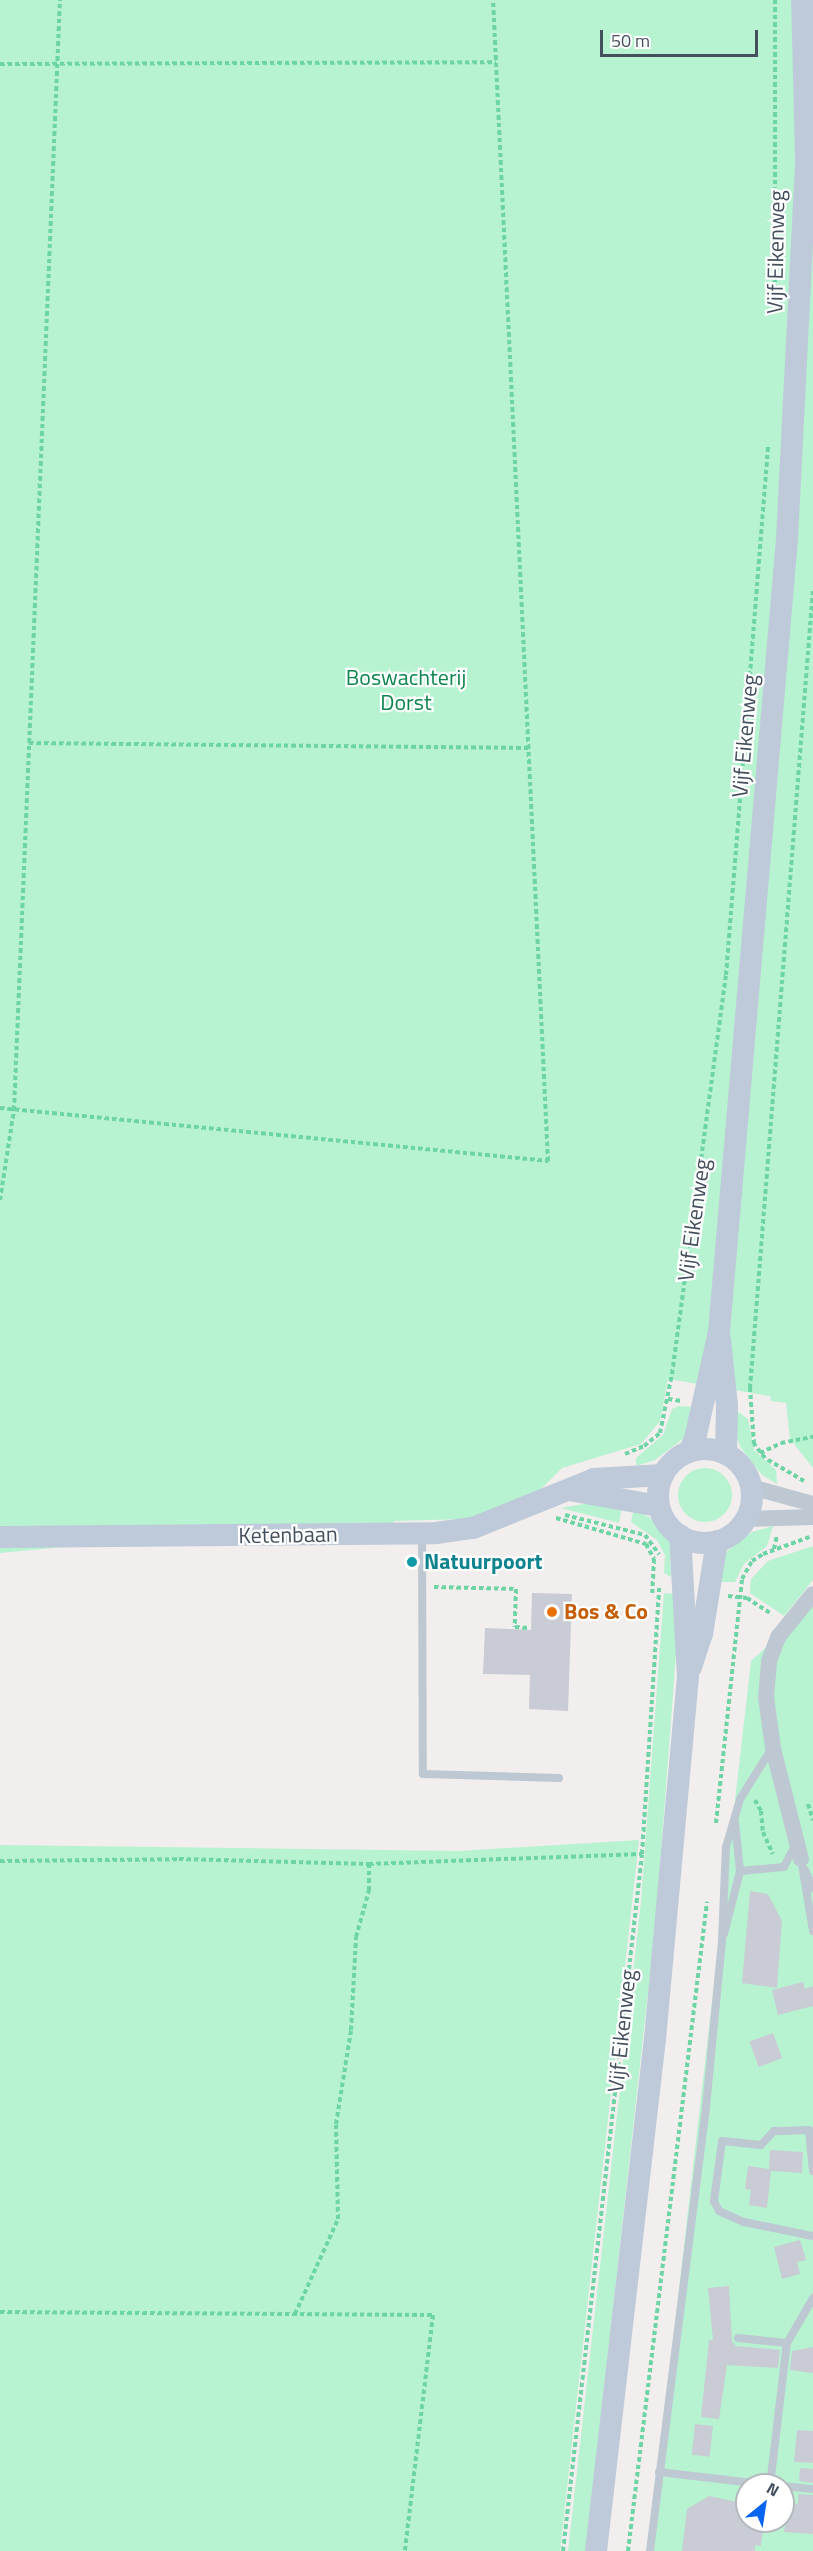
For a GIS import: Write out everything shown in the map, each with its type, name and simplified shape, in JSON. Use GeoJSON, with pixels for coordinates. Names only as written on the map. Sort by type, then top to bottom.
{"type":"FeatureCollection","features":[{"type":"Feature","properties":{"kind":"main road","name":"Vijf Eikenweg"},"geometry":{"type":"LineString","coordinates":[[689,1452],[695,1439],[719,1332],[788,515],[805,183],[802,0]]}},
{"type":"Feature","properties":{"kind":"main road","name":"Vijf Eikenweg"},"geometry":{"type":"LineString","coordinates":[[719,1332],[727,1406],[726,1454]]}},
{"type":"Feature","properties":{"kind":"main road"},"geometry":{"type":"LineString","coordinates":[[708,1449],[726,1454],[742,1468],[751,1487],[745,1519],[733,1533],[717,1541],[691,1540],[680,1535],[663,1517],[659,1506],[663,1474],[674,1461],[689,1452],[708,1449]]}},
{"type":"Feature","properties":{"kind":"main road","name":"Ketenbaan"},"geometry":{"type":"LineString","coordinates":[[0,1537],[422,1533],[473,1528],[540,1511],[569,1490],[608,1476],[663,1474]]}},
{"type":"Feature","properties":{"kind":"main road"},"geometry":{"type":"LineString","coordinates":[[569,1490],[659,1506]]}},
{"type":"Feature","properties":{"kind":"main road","name":"Vijf Eikenweg"},"geometry":{"type":"LineString","coordinates":[[596,2551],[655,2039],[688,1677],[680,1535]]}},
{"type":"Feature","properties":{"kind":"main road","name":"Vijf Eikenweg"},"geometry":{"type":"LineString","coordinates":[[688,1677],[702,1634],[717,1541]]}},
{"type":"Feature","properties":{"kind":"street"},"geometry":{"type":"LineString","coordinates":[[751,1487],[782,1492],[813,1504]]}},
{"type":"Feature","properties":{"kind":"street"},"geometry":{"type":"LineString","coordinates":[[745,1519],[813,1517]]}},
{"type":"Feature","properties":{"kind":"street"},"geometry":{"type":"LineString","coordinates":[[801,1859],[798,1839],[773,1748],[766,1697],[769,1661],[778,1637],[813,1594]]}},
{"type":"Feature","properties":{"kind":"lane"},"geometry":{"type":"LineString","coordinates":[[422,1533],[423,1774],[559,1778]]}},
{"type":"Feature","properties":{"kind":"lane"},"geometry":{"type":"LineString","coordinates":[[650,2551],[706,2106],[722,1941],[726,1847],[745,1792],[773,1748]]}},
{"type":"Feature","properties":{"kind":"lane"},"geometry":{"type":"LineString","coordinates":[[722,1941],[740,1871],[735,1818]]}},
{"type":"Feature","properties":{"kind":"lane"},"geometry":{"type":"LineString","coordinates":[[740,1871],[784,1867],[798,1839]]}},
{"type":"Feature","properties":{"kind":"lane"},"geometry":{"type":"LineString","coordinates":[[801,1859],[813,1888]]}},
{"type":"Feature","properties":{"kind":"lane"},"geometry":{"type":"LineString","coordinates":[[801,1859],[813,1931]]}},
{"type":"Feature","properties":{"kind":"lane"},"geometry":{"type":"LineString","coordinates":[[813,2171],[810,2130],[774,2131],[761,2145],[722,2141],[714,2201],[719,2211],[744,2222],[813,2236]]}},
{"type":"Feature","properties":{"kind":"lane"},"geometry":{"type":"LineString","coordinates":[[772,2473],[788,2343],[813,2298]]}},
{"type":"Feature","properties":{"kind":"lane"},"geometry":{"type":"LineString","coordinates":[[738,2338],[788,2343]]}},
{"type":"Feature","properties":{"kind":"lane"},"geometry":{"type":"LineString","coordinates":[[659,2472],[735,2481]]}},
{"type":"Feature","properties":{"kind":"lane"},"geometry":{"type":"LineString","coordinates":[[795,2487],[813,2489]]}},
{"type":"Feature","properties":{"kind":"path"},"geometry":{"type":"LineString","coordinates":[[0,1200],[14,1110],[60,0]]}},
{"type":"Feature","properties":{"kind":"path"},"geometry":{"type":"LineString","coordinates":[[0,1108],[548,1161],[493,0]]}},
{"type":"Feature","properties":{"kind":"path","name":"Vijf Eikenweg"},"geometry":{"type":"LineString","coordinates":[[775,0],[775,302]]}},
{"type":"Feature","properties":{"kind":"path"},"geometry":{"type":"LineString","coordinates":[[0,64],[496,62]]}},
{"type":"Feature","properties":{"kind":"path","name":"Vijf Eikenweg"},"geometry":{"type":"LineString","coordinates":[[631,1453],[653,1440],[665,1422],[713,1081],[726,975],[768,440]]}},
{"type":"Feature","properties":{"kind":"path"},"geometry":{"type":"LineString","coordinates":[[813,590],[750,1388],[752,1434],[760,1453],[813,1489]]}},
{"type":"Feature","properties":{"kind":"path"},"geometry":{"type":"LineString","coordinates":[[29,743],[529,748]]}},
{"type":"Feature","properties":{"kind":"path"},"geometry":{"type":"LineString","coordinates":[[760,1453],[781,1443],[813,1437]]}},
{"type":"Feature","properties":{"kind":"path"},"geometry":{"type":"LineString","coordinates":[[540,1511],[646,1544],[654,1559],[652,1593]]}},
{"type":"Feature","properties":{"kind":"path","name":"Vijf Eikenweg"},"geometry":{"type":"LineString","coordinates":[[540,1511],[645,1534],[661,1557],[642,1854],[563,2551]]}},
{"type":"Feature","properties":{"kind":"path"},"geometry":{"type":"LineString","coordinates":[[716,1828],[742,1579],[752,1561],[774,1549],[813,1536]]}},
{"type":"Feature","properties":{"kind":"path"},"geometry":{"type":"LineString","coordinates":[[422,1587],[516,1589],[515,1627],[529,1628]]}},
{"type":"Feature","properties":{"kind":"path"},"geometry":{"type":"LineString","coordinates":[[745,1792],[759,1804],[763,1832],[784,1867]]}},
{"type":"Feature","properties":{"kind":"path"},"geometry":{"type":"LineString","coordinates":[[0,1861],[179,1859],[369,1864],[642,1854]]}},
{"type":"Feature","properties":{"kind":"path"},"geometry":{"type":"LineString","coordinates":[[295,2314],[338,2219],[336,2124],[351,2030],[356,1937],[369,1890],[369,1864]]}},
{"type":"Feature","properties":{"kind":"path"},"geometry":{"type":"LineString","coordinates":[[628,2551],[708,1899]]}},
{"type":"Feature","properties":{"kind":"path"},"geometry":{"type":"LineString","coordinates":[[0,2312],[433,2315],[405,2551]]}},
{"type":"Feature","properties":{"kind":"green space","name":"Boswachterij Dorst"},"geometry":{"type":"Polygon","coordinates":[[[0,0],[813,0],[813,1468],[790,1439],[786,1403],[771,1401],[770,1396],[668,1379],[660,1421],[641,1444],[562,1468],[538,1492],[466,1519],[394,1521],[392,1531],[189,1535],[0,1553],[0,0]]]}},
{"type":"Feature","properties":{"kind":"green space"},"geometry":{"type":"Polygon","coordinates":[[[679,1406],[694,1407],[684,1438],[655,1460],[636,1466],[636,1458],[663,1435],[672,1409],[679,1406]]]}},
{"type":"Feature","properties":{"kind":"green space"},"geometry":{"type":"Polygon","coordinates":[[[737,1411],[748,1419],[754,1450],[776,1470],[777,1484],[762,1475],[741,1448],[735,1433],[737,1411]]]}},
{"type":"Feature","properties":{"kind":"green space"},"geometry":{"type":"Polygon","coordinates":[[[700,1468],[710,1468],[720,1472],[728,1480],[732,1495],[728,1510],[720,1518],[710,1522],[700,1522],[690,1518],[682,1510],[678,1500],[678,1490],[682,1480],[690,1472],[700,1468]]]}},
{"type":"Feature","properties":{"kind":"green space"},"geometry":{"type":"Polygon","coordinates":[[[589,1503],[622,1506],[619,1523],[561,1508],[589,1503]]]}},
{"type":"Feature","properties":{"kind":"green space"},"geometry":{"type":"Polygon","coordinates":[[[634,1508],[653,1520],[670,1543],[671,1577],[664,1573],[665,1555],[657,1540],[631,1522],[634,1508]]]}},
{"type":"Feature","properties":{"kind":"green space"},"geometry":{"type":"Polygon","coordinates":[[[773,1526],[767,1546],[744,1564],[735,1582],[716,1582],[727,1551],[752,1532],[773,1526]]]}},
{"type":"Feature","properties":{"kind":"green space"},"geometry":{"type":"Polygon","coordinates":[[[813,1546],[813,1580],[784,1616],[750,1593],[751,1579],[768,1561],[813,1546]]]}},
{"type":"Feature","properties":{"kind":"green space"},"geometry":{"type":"Polygon","coordinates":[[[664,1593],[676,1594],[678,1629],[655,1930],[586,2551],[568,2551],[641,1902],[664,1593]]]}},
{"type":"Feature","properties":{"kind":"green space"},"geometry":{"type":"Polygon","coordinates":[[[813,1605],[813,2551],[649,2551],[751,1661],[813,1605]]]}},
{"type":"Feature","properties":{"kind":"green space"},"geometry":{"type":"Polygon","coordinates":[[[639,1840],[560,2551],[0,2551],[0,1845],[458,1851],[639,1840]]]}},
{"type":"Feature","properties":{"kind":"building"},"geometry":{"type":"Polygon","coordinates":[[[532,1593],[572,1594],[568,1711],[529,1709],[530,1675],[483,1674],[485,1628],[531,1630],[532,1593]]]}},
{"type":"Feature","properties":{"kind":"building"},"geometry":{"type":"Polygon","coordinates":[[[750,1891],[768,1894],[782,1921],[777,1988],[742,1983],[750,1891]]]}},
{"type":"Feature","properties":{"kind":"building"},"geometry":{"type":"Polygon","coordinates":[[[803,1982],[805,1989],[813,1986],[813,2006],[778,2015],[772,1990],[803,1982]]]}},
{"type":"Feature","properties":{"kind":"building"},"geometry":{"type":"Polygon","coordinates":[[[773,2033],[782,2058],[759,2067],[750,2042],[773,2033]]]}},
{"type":"Feature","properties":{"kind":"building"},"geometry":{"type":"Polygon","coordinates":[[[770,2150],[803,2152],[802,2173],[771,2171],[767,2208],[749,2205],[751,2190],[745,2189],[748,2166],[769,2169],[770,2150]]]}},
{"type":"Feature","properties":{"kind":"building"},"geometry":{"type":"Polygon","coordinates":[[[800,2240],[806,2260],[797,2262],[800,2274],[782,2279],[774,2247],[800,2240]]]}},
{"type":"Feature","properties":{"kind":"building"},"geometry":{"type":"Polygon","coordinates":[[[729,2286],[732,2341],[736,2346],[780,2350],[778,2368],[727,2365],[719,2419],[701,2417],[709,2340],[713,2340],[708,2288],[729,2286]]]}},
{"type":"Feature","properties":{"kind":"building"},"geometry":{"type":"Polygon","coordinates":[[[813,2347],[813,2373],[790,2370],[792,2351],[813,2347]]]}},
{"type":"Feature","properties":{"kind":"building"},"geometry":{"type":"Polygon","coordinates":[[[695,2424],[713,2426],[710,2457],[692,2455],[695,2424]]]}},
{"type":"Feature","properties":{"kind":"building"},"geometry":{"type":"Polygon","coordinates":[[[797,2430],[813,2431],[813,2463],[794,2462],[797,2430]]]}},
{"type":"Feature","properties":{"kind":"building"},"geometry":{"type":"Polygon","coordinates":[[[800,2468],[813,2469],[813,2483],[799,2481],[800,2468]]]}},
{"type":"Feature","properties":{"kind":"building"},"geometry":{"type":"Polygon","coordinates":[[[798,2494],[813,2495],[813,2534],[795,2533],[795,2504],[798,2504],[798,2494]]]}},
{"type":"Feature","properties":{"kind":"building"},"geometry":{"type":"Polygon","coordinates":[[[709,2496],[735,2501],[735,2533],[763,2533],[761,2546],[755,2545],[755,2551],[682,2551],[687,2509],[709,2496]]]}},
{"type":"Feature","properties":{"kind":"place","name":"Natuurpoort"},"geometry":{"type":"Point","coordinates":[412,1562]}},
{"type":"Feature","properties":{"kind":"place","name":"Bos & Co"},"geometry":{"type":"Point","coordinates":[552,1612]}}]}
